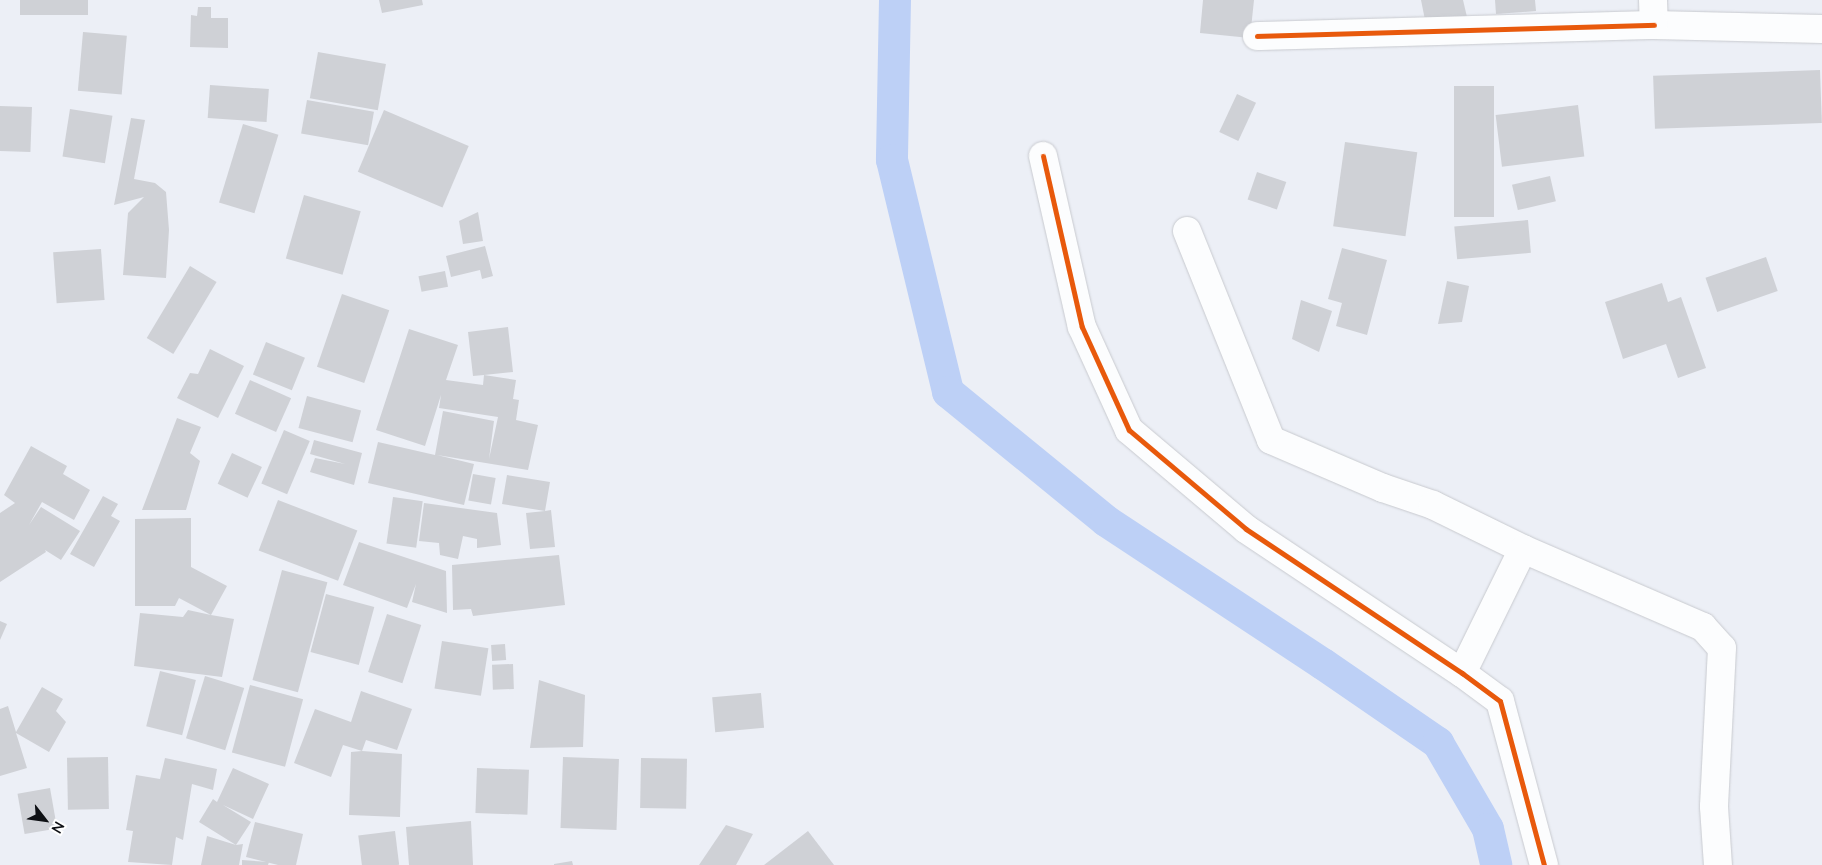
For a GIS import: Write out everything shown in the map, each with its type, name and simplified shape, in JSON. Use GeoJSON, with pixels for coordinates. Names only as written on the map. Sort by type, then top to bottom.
{"type":"FeatureCollection","features":[{"type":"Feature","properties":{"kind":"street"},"geometry":{"type":"LineString","coordinates":[[1257,36],[1654,13],[1822,29]]}},
{"type":"Feature","properties":{"kind":"street"},"geometry":{"type":"LineString","coordinates":[[1042,156],[1082,327],[1129,430],[1246,530],[1462,673],[1500,701],[1544,865]]}},
{"type":"Feature","properties":{"kind":"street"},"geometry":{"type":"LineString","coordinates":[[1187,231],[1270,440],[1383,488],[1433,505],[1523,549],[1703,627],[1722,648],[1714,807],[1718,865]]}},
{"type":"Feature","properties":{"kind":"street"},"geometry":{"type":"LineString","coordinates":[[1462,673],[1523,549]]}},
{"type":"Feature","properties":{"kind":"building"},"geometry":{"type":"Polygon","coordinates":[[[20,0],[88,0],[88,15],[20,15],[20,0]]]}},
{"type":"Feature","properties":{"kind":"building"},"geometry":{"type":"Polygon","coordinates":[[[379,0],[422,0],[423,5],[382,13],[379,0]]]}},
{"type":"Feature","properties":{"kind":"building"},"geometry":{"type":"Polygon","coordinates":[[[1203,0],[1254,0],[1250,38],[1200,33],[1203,0]]]}},
{"type":"Feature","properties":{"kind":"building"},"geometry":{"type":"Polygon","coordinates":[[[1421,0],[1463,0],[1467,17],[1426,25],[1421,0]]]}},
{"type":"Feature","properties":{"kind":"building"},"geometry":{"type":"Polygon","coordinates":[[[1495,0],[1535,0],[1536,11],[1496,14],[1495,0]]]}},
{"type":"Feature","properties":{"kind":"building"},"geometry":{"type":"Polygon","coordinates":[[[198,7],[211,7],[211,18],[228,18],[228,48],[190,47],[191,15],[197,16],[198,7]]]}},
{"type":"Feature","properties":{"kind":"building"},"geometry":{"type":"Polygon","coordinates":[[[83,32],[127,36],[122,95],[78,91],[83,32]]]}},
{"type":"Feature","properties":{"kind":"building"},"geometry":{"type":"Polygon","coordinates":[[[318,52],[386,64],[378,110],[310,98],[318,52]]]}},
{"type":"Feature","properties":{"kind":"building"},"geometry":{"type":"Polygon","coordinates":[[[1820,70],[1822,123],[1655,129],[1653,76],[1820,70]]]}},
{"type":"Feature","properties":{"kind":"building"},"geometry":{"type":"Polygon","coordinates":[[[210,85],[269,89],[267,122],[208,118],[210,85]]]}},
{"type":"Feature","properties":{"kind":"building"},"geometry":{"type":"Polygon","coordinates":[[[1454,86],[1494,86],[1494,217],[1454,217],[1454,86]]]}},
{"type":"Feature","properties":{"kind":"building"},"geometry":{"type":"Polygon","coordinates":[[[1237,94],[1256,103],[1238,141],[1219,132],[1237,94]]]}},
{"type":"Feature","properties":{"kind":"building"},"geometry":{"type":"Polygon","coordinates":[[[307,100],[374,112],[368,145],[301,133],[307,100]]]}},
{"type":"Feature","properties":{"kind":"building"},"geometry":{"type":"Polygon","coordinates":[[[1578,105],[1584,157],[1502,167],[1496,115],[1578,105]]]}},
{"type":"Feature","properties":{"kind":"building"},"geometry":{"type":"Polygon","coordinates":[[[0,106],[32,107],[30,152],[0,151],[0,106]]]}},
{"type":"Feature","properties":{"kind":"building"},"geometry":{"type":"Polygon","coordinates":[[[70,109],[112,116],[105,163],[62,156],[70,109]]]}},
{"type":"Feature","properties":{"kind":"building"},"geometry":{"type":"Polygon","coordinates":[[[384,110],[469,146],[443,208],[358,172],[384,110]]]}},
{"type":"Feature","properties":{"kind":"building"},"geometry":{"type":"Polygon","coordinates":[[[131,118],[145,120],[134,179],[155,183],[166,192],[169,230],[166,278],[123,275],[128,213],[144,197],[114,205],[131,118]]]}},
{"type":"Feature","properties":{"kind":"building"},"geometry":{"type":"Polygon","coordinates":[[[243,124],[278,135],[254,213],[219,202],[243,124]]]}},
{"type":"Feature","properties":{"kind":"building"},"geometry":{"type":"Polygon","coordinates":[[[1345,142],[1417,152],[1405,236],[1333,226],[1345,142]]]}},
{"type":"Feature","properties":{"kind":"building"},"geometry":{"type":"Polygon","coordinates":[[[1257,172],[1286,182],[1277,210],[1248,199],[1257,172]]]}},
{"type":"Feature","properties":{"kind":"building"},"geometry":{"type":"Polygon","coordinates":[[[1550,176],[1556,201],[1518,210],[1512,185],[1550,176]]]}},
{"type":"Feature","properties":{"kind":"building"},"geometry":{"type":"Polygon","coordinates":[[[304,195],[361,211],[343,275],[286,258],[304,195]]]}},
{"type":"Feature","properties":{"kind":"building"},"geometry":{"type":"Polygon","coordinates":[[[478,212],[483,241],[463,244],[459,221],[478,212]]]}},
{"type":"Feature","properties":{"kind":"building"},"geometry":{"type":"Polygon","coordinates":[[[1528,220],[1531,253],[1457,259],[1454,226],[1528,220]]]}},
{"type":"Feature","properties":{"kind":"building"},"geometry":{"type":"Polygon","coordinates":[[[485,246],[493,276],[482,279],[480,270],[451,277],[446,256],[485,246]]]}},
{"type":"Feature","properties":{"kind":"building"},"geometry":{"type":"Polygon","coordinates":[[[1342,248],[1387,260],[1367,335],[1336,326],[1342,303],[1328,299],[1342,248]]]}},
{"type":"Feature","properties":{"kind":"building"},"geometry":{"type":"Polygon","coordinates":[[[101,249],[105,300],[57,303],[53,252],[101,249]]]}},
{"type":"Feature","properties":{"kind":"building"},"geometry":{"type":"Polygon","coordinates":[[[1766,257],[1778,291],[1717,312],[1705,278],[1766,257]]]}},
{"type":"Feature","properties":{"kind":"building"},"geometry":{"type":"Polygon","coordinates":[[[190,266],[217,282],[173,354],[147,338],[190,266]]]}},
{"type":"Feature","properties":{"kind":"building"},"geometry":{"type":"Polygon","coordinates":[[[445,271],[448,287],[422,292],[418,276],[445,271]]]}},
{"type":"Feature","properties":{"kind":"building"},"geometry":{"type":"Polygon","coordinates":[[[1447,281],[1469,286],[1462,322],[1438,324],[1447,281]]]}},
{"type":"Feature","properties":{"kind":"building"},"geometry":{"type":"Polygon","coordinates":[[[1662,283],[1668,302],[1681,297],[1706,368],[1678,378],[1666,344],[1623,359],[1605,302],[1662,283]]]}},
{"type":"Feature","properties":{"kind":"building"},"geometry":{"type":"Polygon","coordinates":[[[342,294],[389,310],[364,383],[317,367],[342,294]]]}},
{"type":"Feature","properties":{"kind":"building"},"geometry":{"type":"Polygon","coordinates":[[[1301,300],[1332,311],[1319,352],[1292,339],[1301,300]]]}},
{"type":"Feature","properties":{"kind":"building"},"geometry":{"type":"Polygon","coordinates":[[[508,327],[513,372],[473,376],[468,332],[508,327]]]}},
{"type":"Feature","properties":{"kind":"building"},"geometry":{"type":"Polygon","coordinates":[[[409,329],[458,345],[446,380],[483,385],[484,375],[516,380],[513,399],[519,400],[516,420],[538,425],[528,470],[437,455],[474,464],[464,505],[368,483],[378,442],[435,455],[443,411],[494,421],[489,459],[498,417],[439,408],[441,395],[425,446],[376,430],[409,329]]]}},
{"type":"Feature","properties":{"kind":"building"},"geometry":{"type":"Polygon","coordinates":[[[266,342],[305,358],[292,390],[253,374],[266,342]]]}},
{"type":"Feature","properties":{"kind":"building"},"geometry":{"type":"Polygon","coordinates":[[[210,349],[244,366],[218,418],[177,398],[190,373],[198,374],[210,349]]]}},
{"type":"Feature","properties":{"kind":"building"},"geometry":{"type":"Polygon","coordinates":[[[250,380],[291,398],[276,432],[235,414],[250,380]]]}},
{"type":"Feature","properties":{"kind":"building"},"geometry":{"type":"Polygon","coordinates":[[[307,396],[361,410],[353,442],[298,428],[307,396]]]}},
{"type":"Feature","properties":{"kind":"building"},"geometry":{"type":"Polygon","coordinates":[[[177,418],[201,427],[190,453],[200,461],[186,510],[142,510],[177,418]]]}},
{"type":"Feature","properties":{"kind":"building"},"geometry":{"type":"Polygon","coordinates":[[[284,430],[310,441],[287,494],[261,483],[284,430]]]}},
{"type":"Feature","properties":{"kind":"building"},"geometry":{"type":"Polygon","coordinates":[[[314,440],[362,453],[354,485],[310,472],[315,458],[345,464],[310,454],[314,440]]]}},
{"type":"Feature","properties":{"kind":"building"},"geometry":{"type":"Polygon","coordinates":[[[31,446],[67,466],[63,474],[90,490],[74,520],[42,502],[29,525],[41,507],[80,531],[61,560],[45,550],[46,552],[0,582],[0,513],[15,503],[4,495],[31,446]]]}},
{"type":"Feature","properties":{"kind":"building"},"geometry":{"type":"Polygon","coordinates":[[[232,453],[262,467],[248,498],[218,484],[232,453]]]}},
{"type":"Feature","properties":{"kind":"building"},"geometry":{"type":"Polygon","coordinates":[[[473,474],[496,478],[491,505],[468,501],[473,474]]]}},
{"type":"Feature","properties":{"kind":"building"},"geometry":{"type":"Polygon","coordinates":[[[507,475],[550,482],[545,511],[502,504],[507,475]]]}},
{"type":"Feature","properties":{"kind":"building"},"geometry":{"type":"Polygon","coordinates":[[[103,496],[118,504],[111,516],[120,521],[94,567],[70,554],[103,496]]]}},
{"type":"Feature","properties":{"kind":"building"},"geometry":{"type":"Polygon","coordinates":[[[393,497],[423,501],[416,548],[386,544],[393,497]]]}},
{"type":"Feature","properties":{"kind":"building"},"geometry":{"type":"Polygon","coordinates":[[[278,500],[357,530],[338,581],[259,550],[278,500]]]}},
{"type":"Feature","properties":{"kind":"building"},"geometry":{"type":"Polygon","coordinates":[[[424,503],[497,513],[501,545],[477,548],[477,539],[463,536],[458,559],[440,555],[439,543],[419,541],[424,503]]]}},
{"type":"Feature","properties":{"kind":"building"},"geometry":{"type":"Polygon","coordinates":[[[551,510],[555,547],[530,549],[526,513],[551,510]]]}},
{"type":"Feature","properties":{"kind":"building"},"geometry":{"type":"Polygon","coordinates":[[[191,518],[191,567],[227,586],[211,615],[179,598],[175,606],[135,606],[135,519],[191,518]]]}},
{"type":"Feature","properties":{"kind":"building"},"geometry":{"type":"Polygon","coordinates":[[[359,542],[446,571],[447,613],[412,602],[416,584],[407,608],[343,585],[359,542]]]}},
{"type":"Feature","properties":{"kind":"building"},"geometry":{"type":"Polygon","coordinates":[[[559,555],[565,605],[473,616],[471,609],[453,610],[452,565],[559,555]]]}},
{"type":"Feature","properties":{"kind":"building"},"geometry":{"type":"Polygon","coordinates":[[[282,570],[327,582],[298,692],[252,680],[282,570]]]}},
{"type":"Feature","properties":{"kind":"building"},"geometry":{"type":"Polygon","coordinates":[[[326,594],[374,607],[359,665],[310,652],[326,594]]]}},
{"type":"Feature","properties":{"kind":"building"},"geometry":{"type":"Polygon","coordinates":[[[188,610],[234,619],[222,677],[134,666],[140,613],[183,617],[188,610]]]}},
{"type":"Feature","properties":{"kind":"building"},"geometry":{"type":"Polygon","coordinates":[[[387,614],[421,625],[402,683],[368,672],[387,614]]]}},
{"type":"Feature","properties":{"kind":"building"},"geometry":{"type":"Polygon","coordinates":[[[0,621],[7,624],[0,640],[0,621]]]}},
{"type":"Feature","properties":{"kind":"building"},"geometry":{"type":"Polygon","coordinates":[[[442,641],[488,648],[481,696],[434,688],[442,641]]]}},
{"type":"Feature","properties":{"kind":"building"},"geometry":{"type":"Polygon","coordinates":[[[505,644],[506,660],[492,661],[491,645],[505,644]]]}},
{"type":"Feature","properties":{"kind":"building"},"geometry":{"type":"Polygon","coordinates":[[[513,664],[514,689],[493,690],[492,665],[513,664]]]}},
{"type":"Feature","properties":{"kind":"building"},"geometry":{"type":"Polygon","coordinates":[[[160,671],[196,680],[182,735],[146,726],[160,671]]]}},
{"type":"Feature","properties":{"kind":"building"},"geometry":{"type":"Polygon","coordinates":[[[205,676],[244,688],[225,750],[186,738],[205,676]]]}},
{"type":"Feature","properties":{"kind":"building"},"geometry":{"type":"Polygon","coordinates":[[[539,680],[585,695],[583,747],[530,748],[539,680]]]}},
{"type":"Feature","properties":{"kind":"building"},"geometry":{"type":"Polygon","coordinates":[[[250,685],[303,699],[285,767],[232,753],[250,685]]]}},
{"type":"Feature","properties":{"kind":"building"},"geometry":{"type":"Polygon","coordinates":[[[42,687],[63,699],[56,711],[66,722],[49,752],[16,733],[27,768],[0,776],[0,709],[8,706],[16,732],[42,687]]]}},
{"type":"Feature","properties":{"kind":"building"},"geometry":{"type":"Polygon","coordinates":[[[361,691],[412,709],[397,750],[366,740],[362,751],[343,745],[331,777],[294,763],[315,709],[351,722],[361,691]]]}},
{"type":"Feature","properties":{"kind":"building"},"geometry":{"type":"Polygon","coordinates":[[[761,693],[764,728],[715,732],[712,697],[761,693]]]}},
{"type":"Feature","properties":{"kind":"building"},"geometry":{"type":"Polygon","coordinates":[[[351,752],[402,754],[400,817],[349,815],[351,752]]]}},
{"type":"Feature","properties":{"kind":"building"},"geometry":{"type":"Polygon","coordinates":[[[108,757],[109,809],[68,810],[67,758],[108,757]]]}},
{"type":"Feature","properties":{"kind":"building"},"geometry":{"type":"Polygon","coordinates":[[[563,757],[619,759],[616,830],[561,828],[563,757]]]}},
{"type":"Feature","properties":{"kind":"building"},"geometry":{"type":"Polygon","coordinates":[[[165,758],[217,769],[213,790],[192,784],[183,840],[176,837],[172,865],[128,862],[133,831],[126,830],[136,775],[160,779],[165,758]]]}},
{"type":"Feature","properties":{"kind":"building"},"geometry":{"type":"Polygon","coordinates":[[[641,758],[687,759],[686,809],[640,808],[641,758]]]}},
{"type":"Feature","properties":{"kind":"building"},"geometry":{"type":"Polygon","coordinates":[[[233,768],[269,784],[253,819],[223,805],[251,822],[236,845],[199,822],[213,799],[217,802],[233,768]]]}},
{"type":"Feature","properties":{"kind":"building"},"geometry":{"type":"Polygon","coordinates":[[[477,768],[529,770],[527,815],[475,813],[477,768]]]}},
{"type":"Feature","properties":{"kind":"building"},"geometry":{"type":"Polygon","coordinates":[[[50,788],[57,828],[25,834],[18,794],[50,788]]]}},
{"type":"Feature","properties":{"kind":"building"},"geometry":{"type":"Polygon","coordinates":[[[471,821],[473,865],[409,865],[406,827],[471,821]]]}},
{"type":"Feature","properties":{"kind":"building"},"geometry":{"type":"Polygon","coordinates":[[[255,822],[303,834],[296,865],[278,865],[246,857],[255,822]]]}},
{"type":"Feature","properties":{"kind":"building"},"geometry":{"type":"Polygon","coordinates":[[[726,825],[753,834],[736,865],[699,865],[726,825]]]}},
{"type":"Feature","properties":{"kind":"building"},"geometry":{"type":"Polygon","coordinates":[[[395,831],[399,865],[362,865],[358,836],[395,831]]]}},
{"type":"Feature","properties":{"kind":"building"},"geometry":{"type":"Polygon","coordinates":[[[808,831],[834,865],[764,865],[808,831]]]}},
{"type":"Feature","properties":{"kind":"building"},"geometry":{"type":"Polygon","coordinates":[[[207,836],[236,845],[243,844],[239,865],[201,865],[207,836]]]}},
{"type":"Feature","properties":{"kind":"building"},"geometry":{"type":"Polygon","coordinates":[[[242,860],[269,862],[268,865],[242,865],[242,860]]]}},
{"type":"Feature","properties":{"kind":"building"},"geometry":{"type":"Polygon","coordinates":[[[572,861],[573,865],[554,865],[554,864],[572,861]]]}},
{"type":"Feature","properties":{"kind":"waterway"},"geometry":{"type":"LineString","coordinates":[[895,0],[892,160],[948,392],[1106,521],[1323,664],[1438,743],[1488,829],[1496,865]]}},
{"type":"Feature","properties":{"kind":"cycle path"},"geometry":{"type":"LineString","coordinates":[[1257,36],[1654,25]]}},
{"type":"Feature","properties":{"kind":"cycle path"},"geometry":{"type":"LineString","coordinates":[[1043,156],[1082,327],[1129,430],[1246,529],[1462,673],[1500,701],[1544,865]]}}]}
